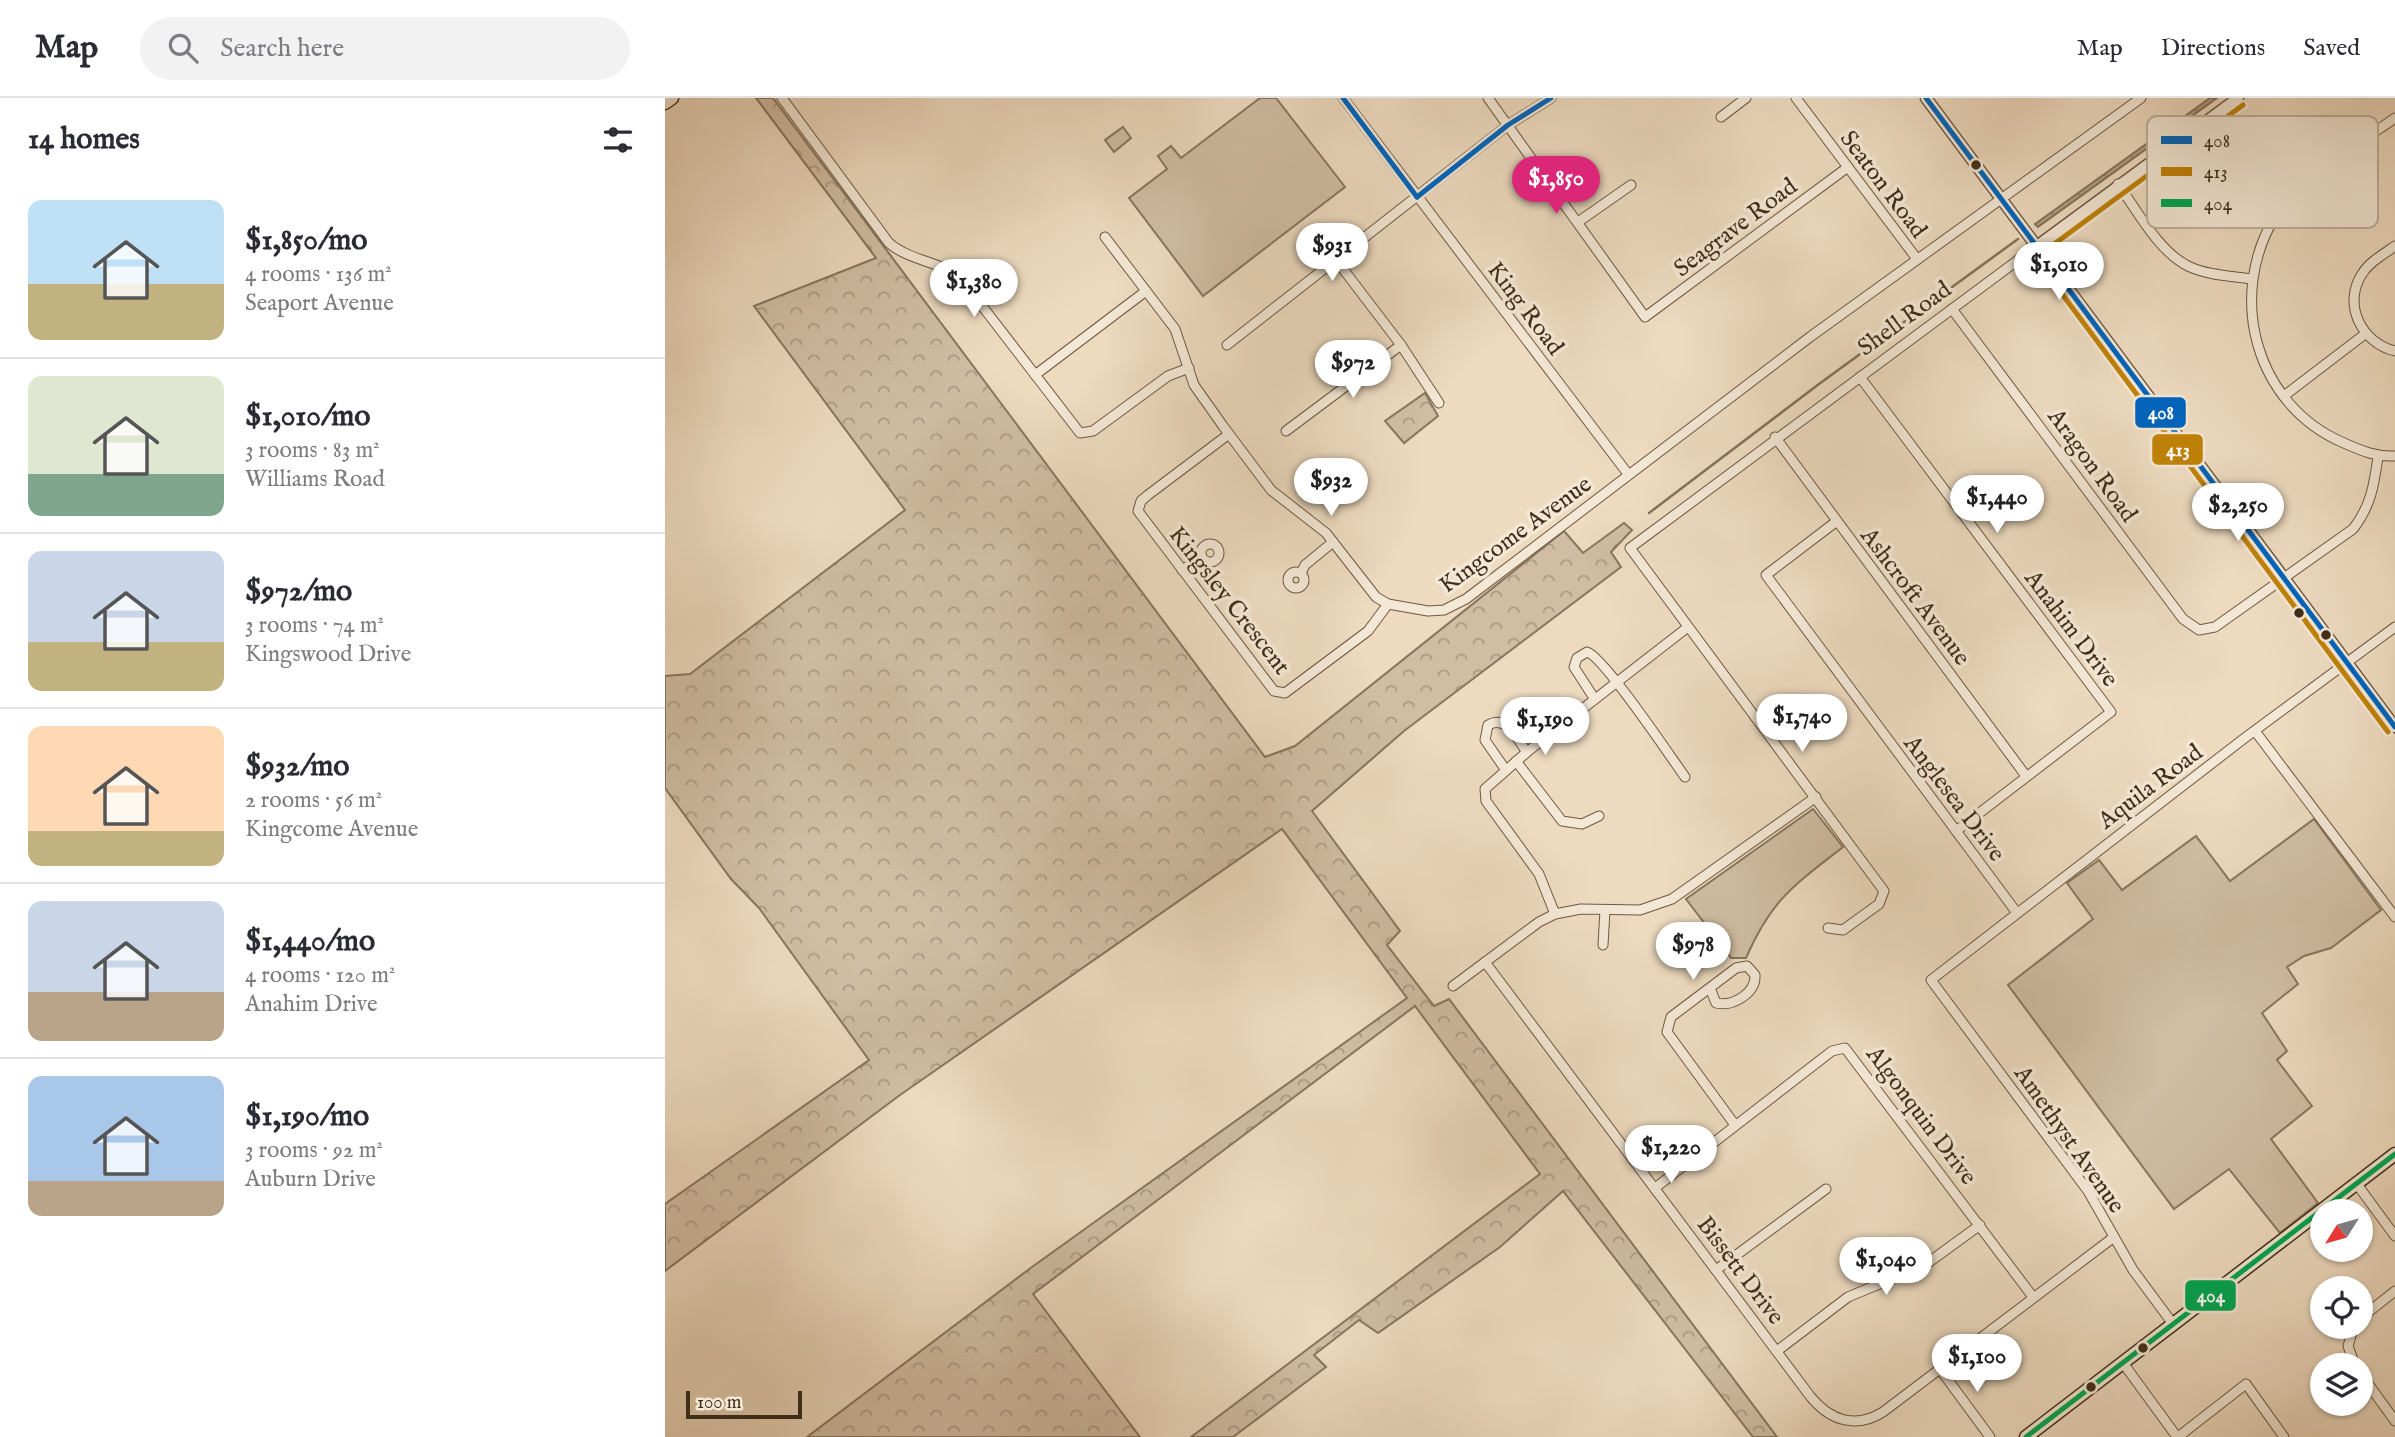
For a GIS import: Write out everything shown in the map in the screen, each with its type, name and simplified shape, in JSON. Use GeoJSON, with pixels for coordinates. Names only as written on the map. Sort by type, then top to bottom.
{"type":"FeatureCollection","features":[{"type":"Feature","properties":{"kind":"main road"},"geometry":{"type":"LineString","coordinates":[[665,103],[672,98]]}},
{"type":"Feature","properties":{"kind":"main road"},"geometry":{"type":"LineString","coordinates":[[2026,1437],[2395,1154]]}},
{"type":"Feature","properties":{"kind":"street"},"geometry":{"type":"LineString","coordinates":[[782,98],[890,243],[908,256],[957,274],[1073,428],[1080,433],[1087,433],[1168,376],[1189,368]]}},
{"type":"Feature","properties":{"kind":"street","name":"King Road"},"geometry":{"type":"LineString","coordinates":[[1343,98],[1628,474]]}},
{"type":"Feature","properties":{"kind":"street"},"geometry":{"type":"LineString","coordinates":[[1488,98],[1578,222],[1631,185]]}},
{"type":"Feature","properties":{"kind":"street"},"geometry":{"type":"LineString","coordinates":[[1227,345],[1508,125],[1551,98]]}},
{"type":"Feature","properties":{"kind":"street"},"geometry":{"type":"LineString","coordinates":[[1721,117],[1746,98]]}},
{"type":"Feature","properties":{"kind":"street","name":"Seaton Road"},"geometry":{"type":"LineString","coordinates":[[1796,98],[1917,259]]}},
{"type":"Feature","properties":{"kind":"street"},"geometry":{"type":"LineString","coordinates":[[1926,98],[2395,727]]}},
{"type":"Feature","properties":{"kind":"street","name":"Shell Road"},"geometry":{"type":"LineString","coordinates":[[1628,474],[1917,259],[2141,98]]}},
{"type":"Feature","properties":{"kind":"street","name":"Shell Road"},"geometry":{"type":"LineString","coordinates":[[2213,116],[2238,98]]}},
{"type":"Feature","properties":{"kind":"street"},"geometry":{"type":"LineString","coordinates":[[2378,130],[2395,118]]}},
{"type":"Feature","properties":{"kind":"street","name":"Shell Road"},"geometry":{"type":"LineString","coordinates":[[1688,626],[1630,548],[2147,163]]}},
{"type":"Feature","properties":{"kind":"street","name":"Seagrave Road"},"geometry":{"type":"LineString","coordinates":[[1578,222],[1645,317],[1848,167]]}},
{"type":"Feature","properties":{"kind":"street"},"geometry":{"type":"LineString","coordinates":[[2118,184],[2147,222]]}},
{"type":"Feature","properties":{"kind":"street"},"geometry":{"type":"LineString","coordinates":[[2152,228],[2174,257],[2205,271],[2252,279]]}},
{"type":"Feature","properties":{"kind":"street"},"geometry":{"type":"LineString","coordinates":[[2269,228],[2263,238],[2252,279],[2251,313],[2255,337],[2267,373],[2284,396],[2315,427],[2378,457],[2395,456]]}},
{"type":"Feature","properties":{"kind":"street"},"geometry":{"type":"LineString","coordinates":[[1105,237],[1175,329],[1201,397],[1271,489],[1295,511],[1315,523],[1366,586],[1388,604]]}},
{"type":"Feature","properties":{"kind":"street"},"geometry":{"type":"LineString","coordinates":[[2395,246],[2365,269],[2356,286],[2356,310],[2365,334],[2383,347],[2395,351]]}},
{"type":"Feature","properties":{"kind":"street"},"geometry":{"type":"LineString","coordinates":[[1337,261],[1401,345],[1440,404]]}},
{"type":"Feature","properties":{"kind":"street"},"geometry":{"type":"LineString","coordinates":[[1035,375],[1146,291]]}},
{"type":"Feature","properties":{"kind":"street","name":"Aragon Road"},"geometry":{"type":"LineString","coordinates":[[1952,309],[2183,620],[2199,630],[2215,627],[2353,529],[2364,515],[2373,493],[2378,457]]}},
{"type":"Feature","properties":{"kind":"street"},"geometry":{"type":"LineString","coordinates":[[2284,396],[2365,334]]}},
{"type":"Feature","properties":{"kind":"street"},"geometry":{"type":"LineString","coordinates":[[1286,431],[1401,345]]}},
{"type":"Feature","properties":{"kind":"street","name":"Anahim Drive"},"geometry":{"type":"LineString","coordinates":[[1860,377],[2111,712],[1956,831]]}},
{"type":"Feature","properties":{"kind":"street","name":"Kingsley Crescent"},"geometry":{"type":"LineString","coordinates":[[1229,434],[1148,495],[1138,506],[1142,517],[1270,687],[1279,694],[1293,687],[1368,631],[1388,604]]}},
{"type":"Feature","properties":{"kind":"street","name":"Ashcroft Avenue"},"geometry":{"type":"LineString","coordinates":[[1775,438],[2026,776]]}},
{"type":"Feature","properties":{"kind":"street","name":"Kingcome Avenue"},"geometry":{"type":"LineString","coordinates":[[1388,604],[1428,611],[1455,607],[1628,474]]}},
{"type":"Feature","properties":{"kind":"street","name":"Anglesea Drive"},"geometry":{"type":"LineString","coordinates":[[1837,521],[1766,575],[2017,913]]}},
{"type":"Feature","properties":{"kind":"street"},"geometry":{"type":"LineString","coordinates":[[1301,573],[1305,565],[1333,542]]}},
{"type":"Feature","properties":{"kind":"street"},"geometry":{"type":"LineString","coordinates":[[1182,570],[1202,557]]}},
{"type":"Feature","properties":{"kind":"street"},"geometry":{"type":"LineString","coordinates":[[1555,914],[1539,874],[1486,801],[1485,789],[1505,769],[1688,626],[1884,891],[1879,904],[1843,930],[1828,928]]}},
{"type":"Feature","properties":{"kind":"street","name":"Aquila Road"},"geometry":{"type":"LineString","coordinates":[[1931,980],[2395,627]]}},
{"type":"Feature","properties":{"kind":"street"},"geometry":{"type":"LineString","coordinates":[[1594,698],[1576,672],[1574,663],[1580,655],[1587,652],[1595,654],[1685,777]]}},
{"type":"Feature","properties":{"kind":"street"},"geometry":{"type":"LineString","coordinates":[[1505,769],[1485,740],[1488,725],[1495,721],[1503,723],[1527,752]]}},
{"type":"Feature","properties":{"kind":"street"},"geometry":{"type":"LineString","coordinates":[[2255,731],[2395,917]]}},
{"type":"Feature","properties":{"kind":"street"},"geometry":{"type":"LineString","coordinates":[[1516,761],[1562,821],[1582,824],[1599,816]]}},
{"type":"Feature","properties":{"kind":"street"},"geometry":{"type":"LineString","coordinates":[[1453,986],[1539,922],[1555,914],[1581,909],[1640,910],[1672,899],[1816,797]]}},
{"type":"Feature","properties":{"kind":"street"},"geometry":{"type":"LineString","coordinates":[[1602,945],[1605,911]]}},
{"type":"Feature","properties":{"kind":"street","name":"Bissett Drive"},"geometry":{"type":"LineString","coordinates":[[1485,962],[1818,1406],[1848,1422],[1875,1418],[1940,1369]]}},
{"type":"Feature","properties":{"kind":"street"},"geometry":{"type":"LineString","coordinates":[[1710,988],[1716,1003],[1731,1003],[1750,990],[1755,975],[1750,967],[1739,966],[1671,1017],[1667,1032],[1735,1125]]}},
{"type":"Feature","properties":{"kind":"street","name":"Amethyst Avenue"},"geometry":{"type":"LineString","coordinates":[[1931,980],[2082,1183],[2133,1270],[2173,1324]]}},
{"type":"Feature","properties":{"kind":"street","name":"Algonquin Drive"},"geometry":{"type":"LineString","coordinates":[[1655,1188],[1832,1051],[1846,1048],[2033,1297]]}},
{"type":"Feature","properties":{"kind":"street"},"geometry":{"type":"LineString","coordinates":[[2356,1183],[2395,1236]]}},
{"type":"Feature","properties":{"kind":"street"},"geometry":{"type":"LineString","coordinates":[[1716,1270],[1808,1199],[1826,1189]]}},
{"type":"Feature","properties":{"kind":"street"},"geometry":{"type":"LineString","coordinates":[[1777,1351],[1848,1297],[1925,1265],[1980,1225]]}},
{"type":"Feature","properties":{"kind":"street"},"geometry":{"type":"LineString","coordinates":[[1990,1437],[1940,1369],[2114,1237]]}},
{"type":"Feature","properties":{"kind":"street"},"geometry":{"type":"LineString","coordinates":[[2373,1308],[2395,1291]]}},
{"type":"Feature","properties":{"kind":"street"},"geometry":{"type":"LineString","coordinates":[[2123,1363],[2177,1437],[2246,1384],[2284,1437]]}},
{"type":"Feature","properties":{"kind":"street"},"geometry":{"type":"LineString","coordinates":[[2373,1391],[2395,1421]]}},
{"type":"Feature","properties":{"kind":"green space"},"geometry":{"type":"Polygon","coordinates":[[[756,98],[773,98],[1265,757],[1295,746],[1564,531],[1583,553],[1624,523],[1632,530],[1611,552],[1621,567],[1404,731],[1312,811],[1400,931],[1387,945],[1434,1006],[1449,999],[1777,1437],[1753,1437],[1563,1191],[1500,1247],[1378,1333],[1359,1320],[1314,1355],[1326,1367],[1233,1437],[1191,1437],[1540,1174],[1415,1006],[1033,1294],[1140,1437],[807,1437],[1032,1267],[1407,998],[1282,829],[900,1095],[665,1271],[665,1204],[869,1060],[759,908],[731,879],[665,788],[665,676],[690,674],[905,510],[754,306],[876,258],[756,98]]]}},
{"type":"Feature","properties":{"kind":"green space"},"geometry":{"type":"Polygon","coordinates":[[[1260,98],[1276,98],[1345,187],[1203,296],[1129,198],[1167,169],[1158,156],[1171,146],[1181,158],[1260,98]]]}},
{"type":"Feature","properties":{"kind":"green space"},"geometry":{"type":"Polygon","coordinates":[[[1123,127],[1131,138],[1114,152],[1105,140],[1123,127]]]}},
{"type":"Feature","properties":{"kind":"green space"},"geometry":{"type":"Polygon","coordinates":[[[1425,393],[1438,416],[1404,443],[1385,421],[1425,393]]]}},
{"type":"Feature","properties":{"kind":"green space"},"geometry":{"type":"Polygon","coordinates":[[[1813,809],[1843,847],[1785,895],[1765,921],[1746,958],[1731,958],[1686,899],[1813,809]]]}},
{"type":"Feature","properties":{"kind":"green space"},"geometry":{"type":"Polygon","coordinates":[[[2314,819],[2381,910],[2331,948],[2304,956],[2287,967],[2298,984],[2262,1013],[2287,1051],[2277,1060],[2312,1106],[2271,1139],[2315,1199],[2310,1199],[2310,1209],[2280,1233],[2229,1169],[2174,1209],[2008,985],[2093,919],[2067,883],[2099,860],[2122,890],[2196,836],[2230,881],[2314,819]]]}},
{"type":"Feature","properties":{"kind":"water"},"geometry":{"type":"Polygon","coordinates":[[[2210,98],[2217,98],[2192,116],[2185,116],[2210,98]]]}},
{"type":"Feature","properties":{"kind":"water"},"geometry":{"type":"Polygon","coordinates":[[[2147,143],[2147,148],[2038,227],[2035,224],[2147,143]]]}},
{"type":"Feature","properties":{"kind":"waterway"},"geometry":{"type":"LineString","coordinates":[[1649,513],[1819,384],[2018,239]]}},
{"type":"Feature","properties":{"kind":"transit line","name":"408"},"geometry":{"type":"LineString","coordinates":[[1343,98],[1417,197]]}},
{"type":"Feature","properties":{"kind":"transit line","name":"408"},"geometry":{"type":"LineString","coordinates":[[1417,197],[1508,125],[1551,98]]}},
{"type":"Feature","properties":{"kind":"transit line","name":"408"},"geometry":{"type":"LineString","coordinates":[[1926,98],[2395,727]]}},
{"type":"Feature","properties":{"kind":"transit line","name":"413"},"geometry":{"type":"LineString","coordinates":[[2228,116],[2243,105]]}},
{"type":"Feature","properties":{"kind":"transit line","name":"413"},"geometry":{"type":"LineString","coordinates":[[2042,253],[2147,176]]}},
{"type":"Feature","properties":{"kind":"transit line","name":"413"},"geometry":{"type":"LineString","coordinates":[[2030,251],[2388,732]]}},
{"type":"Feature","properties":{"kind":"transit line","name":"404"},"geometry":{"type":"LineString","coordinates":[[2026,1437],[2395,1154]]}}]}
